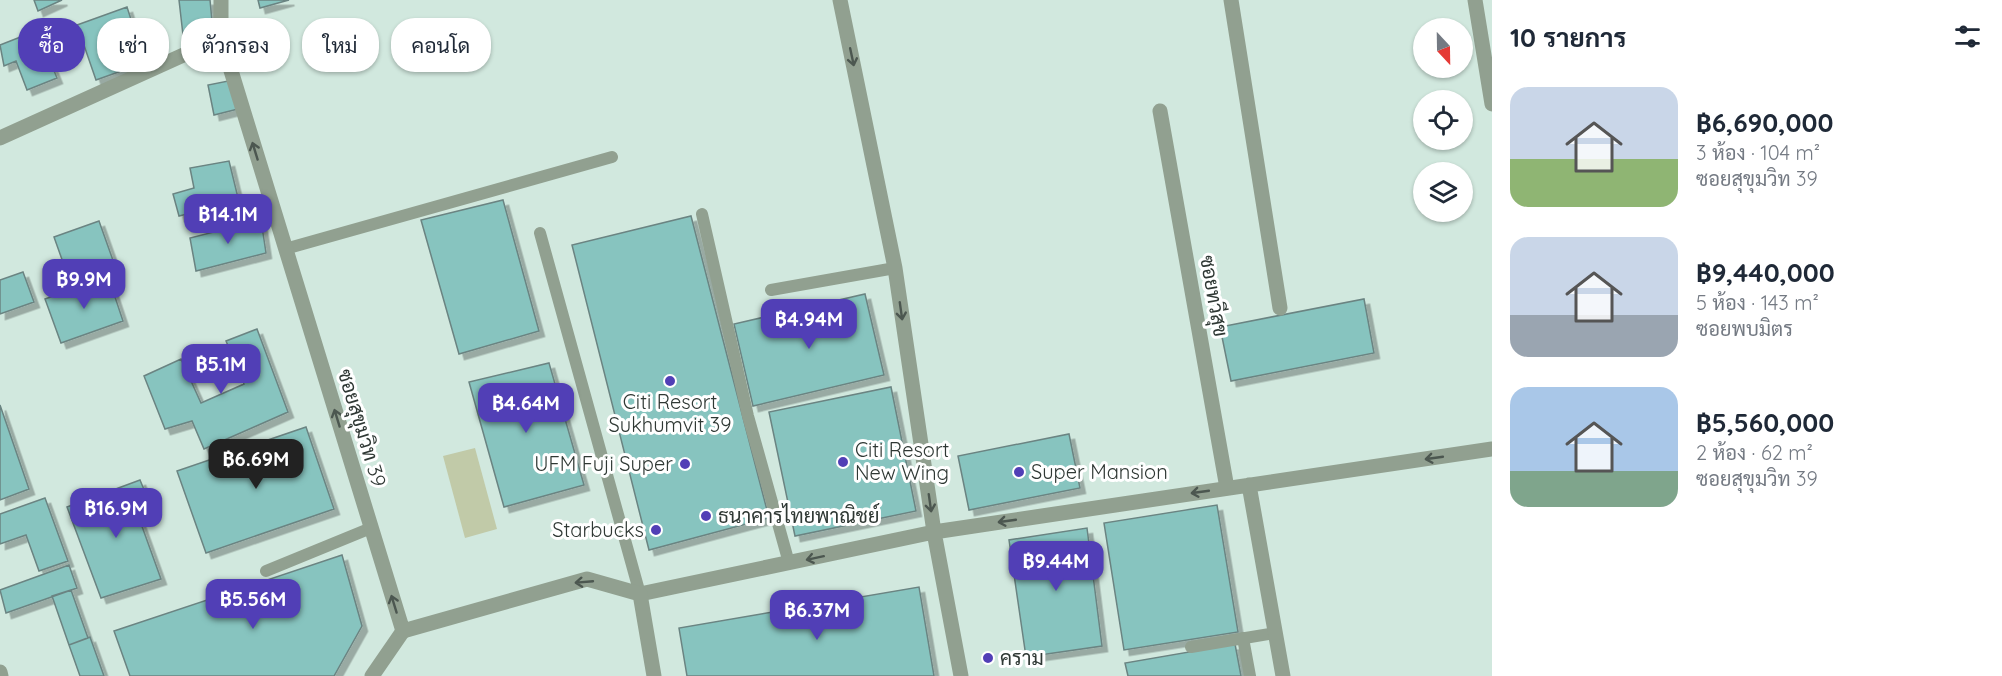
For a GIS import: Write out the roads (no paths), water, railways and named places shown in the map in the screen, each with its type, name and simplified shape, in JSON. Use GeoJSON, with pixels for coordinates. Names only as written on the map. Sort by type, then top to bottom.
{"type":"FeatureCollection","features":[{"type":"Feature","properties":{"kind":"street","name":"ซอยสุขุมวิท 39"},"geometry":{"type":"LineString","coordinates":[[221,0],[221,18]]}},
{"type":"Feature","properties":{"kind":"street"},"geometry":{"type":"LineString","coordinates":[[840,0],[895,268],[934,532],[961,676]]}},
{"type":"Feature","properties":{"kind":"street"},"geometry":{"type":"LineString","coordinates":[[1231,0],[1280,308]]}},
{"type":"Feature","properties":{"kind":"street"},"geometry":{"type":"LineString","coordinates":[[1475,0],[1492,104]]}},
{"type":"Feature","properties":{"kind":"street"},"geometry":{"type":"LineString","coordinates":[[0,138],[181,56]]}},
{"type":"Feature","properties":{"kind":"street","name":"ซอยสุขุมวิท 39"},"geometry":{"type":"LineString","coordinates":[[231,72],[403,631]]}},
{"type":"Feature","properties":{"kind":"street","name":"ซอยทวีสุข"},"geometry":{"type":"LineString","coordinates":[[1160,111],[1227,488]]}},
{"type":"Feature","properties":{"kind":"street"},"geometry":{"type":"LineString","coordinates":[[372,676],[403,631],[586,579],[640,594],[934,532],[1492,449]]}},
{"type":"Feature","properties":{"kind":"street"},"geometry":{"type":"LineString","coordinates":[[1248,485],[1283,676]]}},
{"type":"Feature","properties":{"kind":"street"},"geometry":{"type":"LineString","coordinates":[[640,594],[654,676]]}},
{"type":"Feature","properties":{"kind":"street"},"geometry":{"type":"LineString","coordinates":[[0,672],[1,676]]}},
{"type":"Feature","properties":{"kind":"lane"},"geometry":{"type":"LineString","coordinates":[[285,249],[612,158]]}},
{"type":"Feature","properties":{"kind":"lane"},"geometry":{"type":"LineString","coordinates":[[702,214],[748,416],[789,563]]}},
{"type":"Feature","properties":{"kind":"lane"},"geometry":{"type":"LineString","coordinates":[[540,233],[640,594]]}},
{"type":"Feature","properties":{"kind":"lane"},"geometry":{"type":"LineString","coordinates":[[771,290],[895,268]]}},
{"type":"Feature","properties":{"kind":"lane"},"geometry":{"type":"LineString","coordinates":[[266,571],[371,528]]}},
{"type":"Feature","properties":{"kind":"lane"},"geometry":{"type":"LineString","coordinates":[[1191,647],[1275,633]]}},
{"type":"Feature","properties":{"kind":"lane"},"geometry":{"type":"LineString","coordinates":[[1243,638],[1250,676]]}},
{"type":"Feature","properties":{"kind":"place","name":"Citi Resort Sukhumvit 39"},"geometry":{"type":"Point","coordinates":[670,381]}},
{"type":"Feature","properties":{"kind":"place","name":"Citi Resort New Wing"},"geometry":{"type":"Point","coordinates":[843,462]}},
{"type":"Feature","properties":{"kind":"place","name":"UFM Fuji Super"},"geometry":{"type":"Point","coordinates":[685,464]}},
{"type":"Feature","properties":{"kind":"place","name":"Super Mansion"},"geometry":{"type":"Point","coordinates":[1019,472]}},
{"type":"Feature","properties":{"kind":"place","name":"ธนาคารไทยพาณิชย์"},"geometry":{"type":"Point","coordinates":[706,516]}},
{"type":"Feature","properties":{"kind":"place","name":"Starbucks"},"geometry":{"type":"Point","coordinates":[656,530]}},
{"type":"Feature","properties":{"kind":"place","name":"คราม"},"geometry":{"type":"Point","coordinates":[988,658]}}]}
